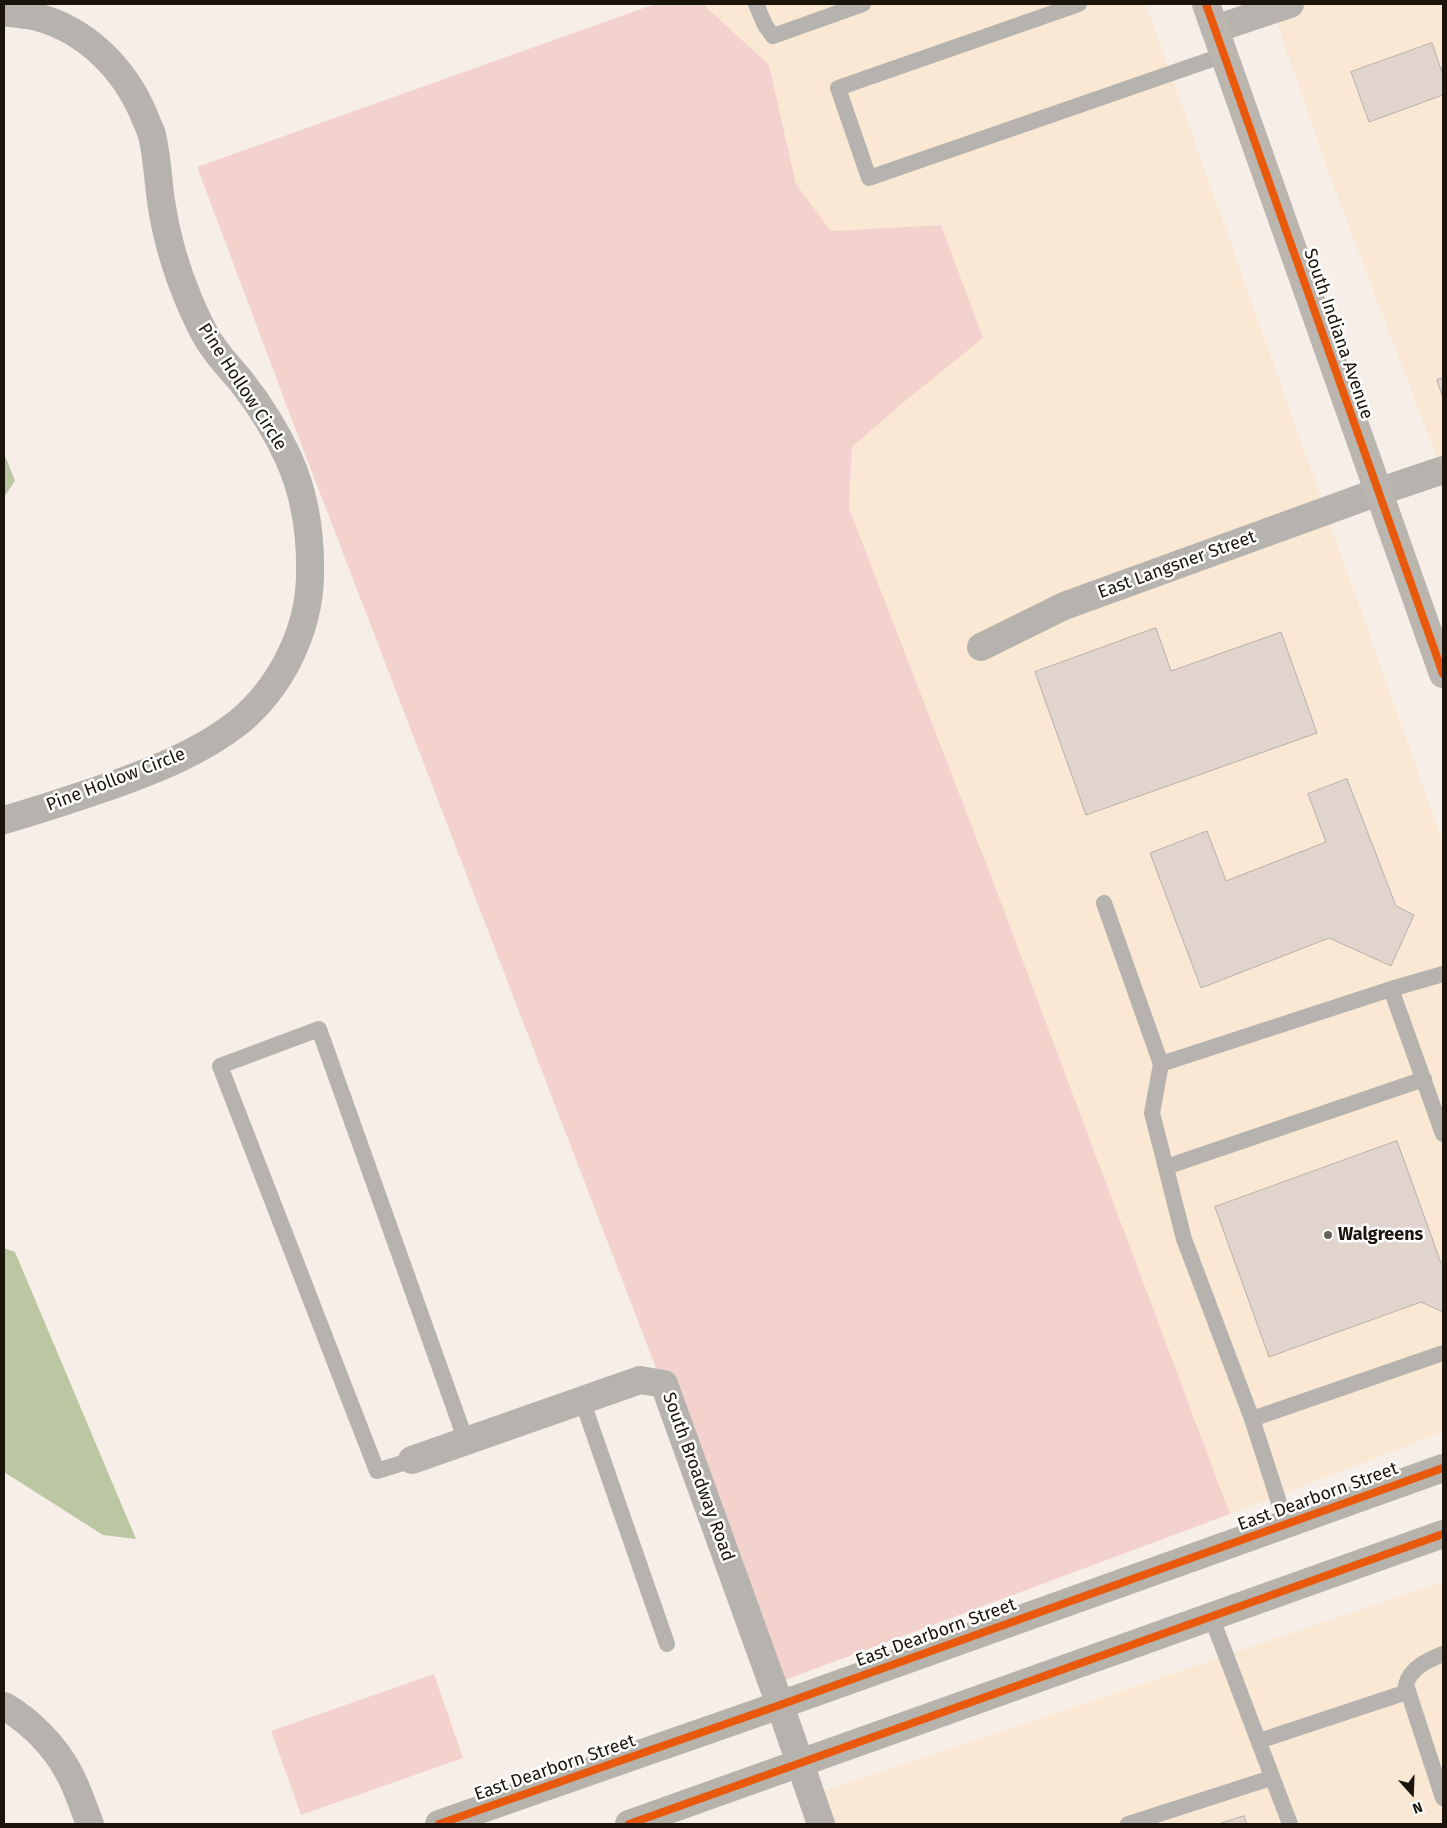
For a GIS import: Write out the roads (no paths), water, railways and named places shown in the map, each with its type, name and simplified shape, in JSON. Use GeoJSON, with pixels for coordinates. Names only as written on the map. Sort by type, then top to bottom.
{"type":"FeatureCollection","features":[{"type":"Feature","properties":{"kind":"main road","name":"South Indiana Avenue"},"geometry":{"type":"LineString","coordinates":[[1206,4],[1443,674]]}},
{"type":"Feature","properties":{"kind":"main road","name":"East Dearborn Street"},"geometry":{"type":"LineString","coordinates":[[439,1824],[780,1705],[1443,1468]]}},
{"type":"Feature","properties":{"kind":"main road"},"geometry":{"type":"LineString","coordinates":[[628,1824],[1443,1534]]}},
{"type":"Feature","properties":{"kind":"street"},"geometry":{"type":"LineString","coordinates":[[1215,29],[1290,4]]}},
{"type":"Feature","properties":{"kind":"street","name":"Pine Hollow Circle"},"geometry":{"type":"LineString","coordinates":[[4,12],[37,17],[68,28],[91,43],[109,60],[122,75],[137,98],[152,134],[161,204],[178,276],[211,346],[244,384],[288,456],[298,482],[311,548],[310,584],[306,613],[293,650],[283,670],[262,697],[238,722],[200,748],[150,772],[4,820]]}},
{"type":"Feature","properties":{"kind":"street","name":"East Langsner Street"},"geometry":{"type":"LineString","coordinates":[[981,647],[1064,606],[1443,470]]}},
{"type":"Feature","properties":{"kind":"street","name":"South Broadway Road"},"geometry":{"type":"LineString","coordinates":[[412,1460],[640,1380],[664,1384],[821,1824]]}},
{"type":"Feature","properties":{"kind":"street"},"geometry":{"type":"LineString","coordinates":[[4,1706],[24,1719],[48,1742],[69,1772],[90,1824]]}},
{"type":"Feature","properties":{"kind":"lane"},"geometry":{"type":"LineString","coordinates":[[756,4],[765,25],[773,36],[863,4]]}},
{"type":"Feature","properties":{"kind":"lane"},"geometry":{"type":"LineString","coordinates":[[1079,4],[838,88],[869,178],[1224,54]]}},
{"type":"Feature","properties":{"kind":"lane"},"geometry":{"type":"LineString","coordinates":[[1104,903],[1160,1064],[1152,1113],[1184,1239],[1252,1419],[1286,1524]]}},
{"type":"Feature","properties":{"kind":"lane"},"geometry":{"type":"LineString","coordinates":[[1160,1064],[1443,974]]}},
{"type":"Feature","properties":{"kind":"lane"},"geometry":{"type":"LineString","coordinates":[[1391,989],[1443,1134]]}},
{"type":"Feature","properties":{"kind":"lane"},"geometry":{"type":"LineString","coordinates":[[412,1460],[376,1471],[220,1066],[319,1029],[466,1442]]}},
{"type":"Feature","properties":{"kind":"lane"},"geometry":{"type":"LineString","coordinates":[[1166,1168],[1424,1079]]}},
{"type":"Feature","properties":{"kind":"lane"},"geometry":{"type":"LineString","coordinates":[[1252,1419],[1443,1353]]}},
{"type":"Feature","properties":{"kind":"lane"},"geometry":{"type":"LineString","coordinates":[[582,1400],[667,1644]]}},
{"type":"Feature","properties":{"kind":"lane"},"geometry":{"type":"LineString","coordinates":[[1211,1616],[1290,1824]]}},
{"type":"Feature","properties":{"kind":"lane"},"geometry":{"type":"LineString","coordinates":[[1443,1654],[1424,1662],[1407,1681],[1407,1692],[1443,1798]]}},
{"type":"Feature","properties":{"kind":"lane"},"geometry":{"type":"LineString","coordinates":[[1259,1741],[1407,1692]]}},
{"type":"Feature","properties":{"kind":"lane"},"geometry":{"type":"LineString","coordinates":[[1128,1824],[1271,1778]]}},
{"type":"Feature","properties":{"kind":"place","name":"Walgreens"},"geometry":{"type":"Point","coordinates":[1328,1235]}}]}
